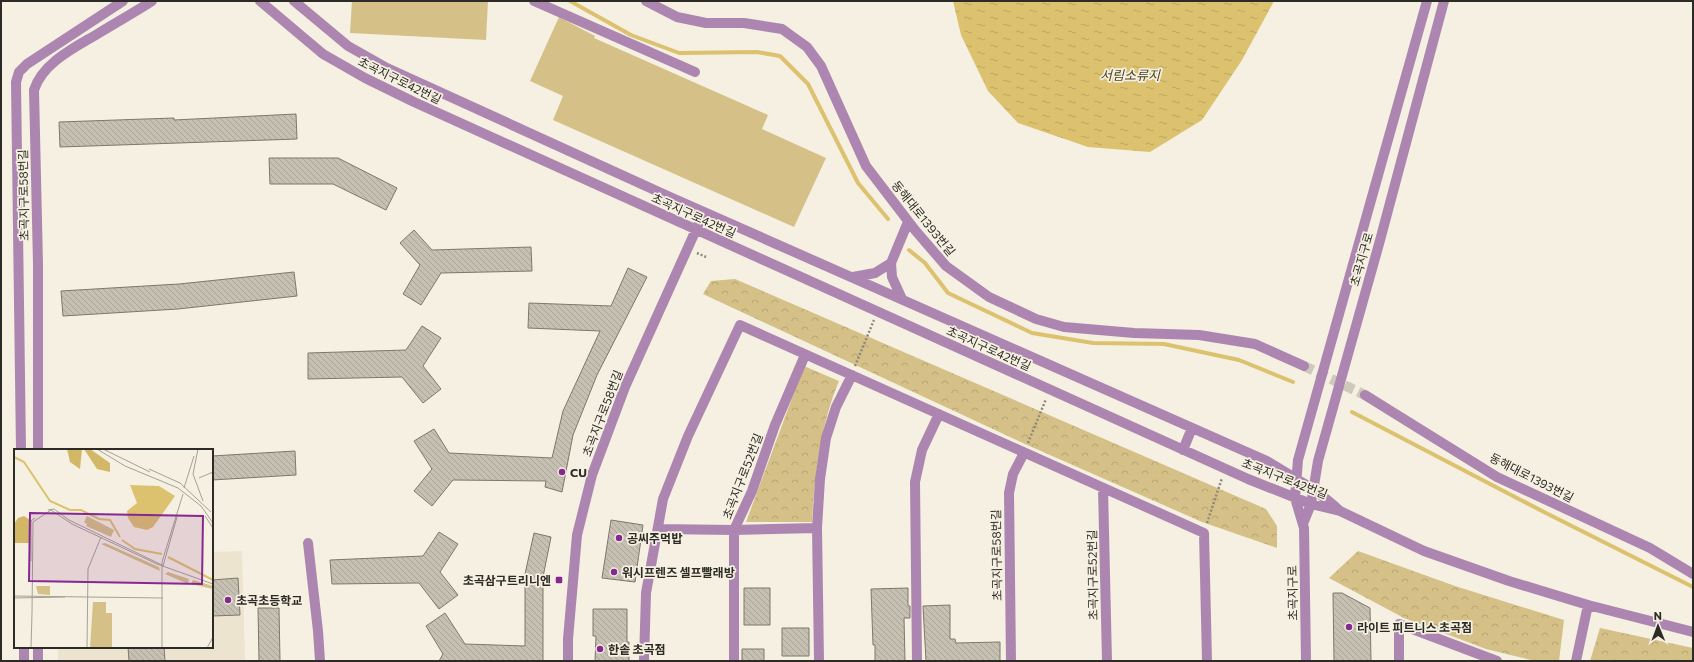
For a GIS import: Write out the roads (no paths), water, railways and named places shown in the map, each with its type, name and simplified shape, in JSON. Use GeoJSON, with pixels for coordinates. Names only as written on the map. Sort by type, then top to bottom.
{"type":"FeatureCollection","features":[{"type":"Feature","properties":{"kind":"street","name":"초곡지구로58번길"},"geometry":{"type":"LineString","coordinates":[[21,449],[16,82],[19,72],[27,64],[123,1]]}},
{"type":"Feature","properties":{"kind":"street","name":"초곡지구로58번길"},"geometry":{"type":"LineString","coordinates":[[38,449],[38,272],[34,90],[37,81],[42,74],[66,53],[152,1]]}},
{"type":"Feature","properties":{"kind":"street","name":"초곡지구로42번길"},"geometry":{"type":"LineString","coordinates":[[260,1],[324,54],[365,78],[414,102],[1184,450],[1295,498],[1311,504],[1340,511]]}},
{"type":"Feature","properties":{"kind":"street","name":"초곡지구로42번길"},"geometry":{"type":"LineString","coordinates":[[294,1],[348,46],[387,68],[704,212],[1267,462],[1312,488],[1340,511]]}},
{"type":"Feature","properties":{"kind":"street"},"geometry":{"type":"LineString","coordinates":[[534,1],[695,72]]}},
{"type":"Feature","properties":{"kind":"street","name":"동해대로1393번길"},"geometry":{"type":"LineString","coordinates":[[646,1],[677,17],[706,23],[744,23],[782,29],[807,47],[821,66],[866,166],[908,222],[946,266],[989,297],[1036,319],[1064,327],[1134,334],[1199,335],[1255,344],[1304,366]]}},
{"type":"Feature","properties":{"kind":"street","name":"초곡지구로"},"geometry":{"type":"LineString","coordinates":[[1306,661],[1303,524],[1295,498],[1298,460],[1427,1]]}},
{"type":"Feature","properties":{"kind":"street","name":"초곡지구로"},"geometry":{"type":"LineString","coordinates":[[1303,524],[1311,504],[1312,488],[1320,453],[1379,244],[1444,1]]}},
{"type":"Feature","properties":{"kind":"street","name":"초곡지구로58번길"},"geometry":{"type":"LineString","coordinates":[[568,661],[568,638],[577,535],[592,475],[625,387],[704,212]]}},
{"type":"Feature","properties":{"kind":"street"},"geometry":{"type":"LineString","coordinates":[[902,299],[892,277],[891,263],[908,222]]}},
{"type":"Feature","properties":{"kind":"street"},"geometry":{"type":"LineString","coordinates":[[853,277],[875,274],[891,263]]}},
{"type":"Feature","properties":{"kind":"street"},"geometry":{"type":"LineString","coordinates":[[644,661],[646,592],[663,499],[688,436],[740,325],[1204,533],[1207,661]]}},
{"type":"Feature","properties":{"kind":"street","name":"초곡지구로52번길"},"geometry":{"type":"LineString","coordinates":[[734,661],[734,530],[752,491],[775,425],[805,354]]}},
{"type":"Feature","properties":{"kind":"street"},"geometry":{"type":"LineString","coordinates":[[819,661],[818,528],[820,479],[826,438],[836,407],[852,375]]}},
{"type":"Feature","properties":{"kind":"street","name":"동해대로1393번길"},"geometry":{"type":"LineString","coordinates":[[1365,395],[1497,477],[1650,548],[1693,574]]}},
{"type":"Feature","properties":{"kind":"street"},"geometry":{"type":"LineString","coordinates":[[917,661],[915,482],[922,450],[939,414]]}},
{"type":"Feature","properties":{"kind":"street"},"geometry":{"type":"LineString","coordinates":[[1184,450],[1192,428]]}},
{"type":"Feature","properties":{"kind":"street","name":"초곡지구로58번길"},"geometry":{"type":"LineString","coordinates":[[1011,661],[1009,493],[1013,474],[1024,453]]}},
{"type":"Feature","properties":{"kind":"street","name":"초곡지구로52번길"},"geometry":{"type":"LineString","coordinates":[[1103,488],[1107,661]]}},
{"type":"Feature","properties":{"kind":"street"},"geometry":{"type":"LineString","coordinates":[[1340,511],[1424,551],[1509,581],[1693,632]]}},
{"type":"Feature","properties":{"kind":"street"},"geometry":{"type":"LineString","coordinates":[[658,529],[734,530],[818,528]]}},
{"type":"Feature","properties":{"kind":"street"},"geometry":{"type":"LineString","coordinates":[[308,543],[320,661]]}},
{"type":"Feature","properties":{"kind":"street"},"geometry":{"type":"LineString","coordinates":[[1576,661],[1588,604]]}},
{"type":"Feature","properties":{"kind":"street"},"geometry":{"type":"LineString","coordinates":[[1399,661],[1399,624],[1486,660],[1497,661]]}},
{"type":"Feature","properties":{"kind":"street"},"geometry":{"type":"LineString","coordinates":[[24,648],[24,661]]}},
{"type":"Feature","properties":{"kind":"street"},"geometry":{"type":"LineString","coordinates":[[38,648],[38,661]]}},
{"type":"Feature","properties":{"kind":"water","name":"서림소류지"},"geometry":{"type":"Polygon","coordinates":[[[953,1],[1274,1],[1242,60],[1202,120],[1150,152],[1088,147],[1018,123],[988,91],[961,35],[953,1]]]}},
{"type":"Feature","properties":{"kind":"waterway"},"geometry":{"type":"LineString","coordinates":[[570,1],[631,35],[679,53],[757,52],[780,56],[808,84],[858,183],[888,219]]}},
{"type":"Feature","properties":{"kind":"waterway"},"geometry":{"type":"LineString","coordinates":[[909,250],[925,263],[948,293],[1032,333],[1093,343],[1164,344],[1239,360],[1293,382]]}},
{"type":"Feature","properties":{"kind":"waterway"},"geometry":{"type":"LineString","coordinates":[[1352,412],[1542,511],[1693,587]]}},
{"type":"Feature","properties":{"kind":"tunnel"},"geometry":{"type":"LineString","coordinates":[[1304,366],[1365,395]]}},
{"type":"Feature","properties":{"kind":"place","name":"CU"},"geometry":{"type":"Point","coordinates":[562,472]}},
{"type":"Feature","properties":{"kind":"place","name":"공씨주먹밥"},"geometry":{"type":"Point","coordinates":[619,538]}},
{"type":"Feature","properties":{"kind":"place","name":"워시프렌즈 셀프빨래방"},"geometry":{"type":"Point","coordinates":[614,572]}},
{"type":"Feature","properties":{"kind":"place","name":"초곡삼구트리니엔"},"geometry":{"type":"Point","coordinates":[559,580]}},
{"type":"Feature","properties":{"kind":"place","name":"초곡초등학교"},"geometry":{"type":"Point","coordinates":[228,600]}},
{"type":"Feature","properties":{"kind":"place","name":"라이트 피트니스 초곡점"},"geometry":{"type":"Point","coordinates":[1349,627]}},
{"type":"Feature","properties":{"kind":"place","name":"한솥 초곡점"},"geometry":{"type":"Point","coordinates":[600,649]}}]}
